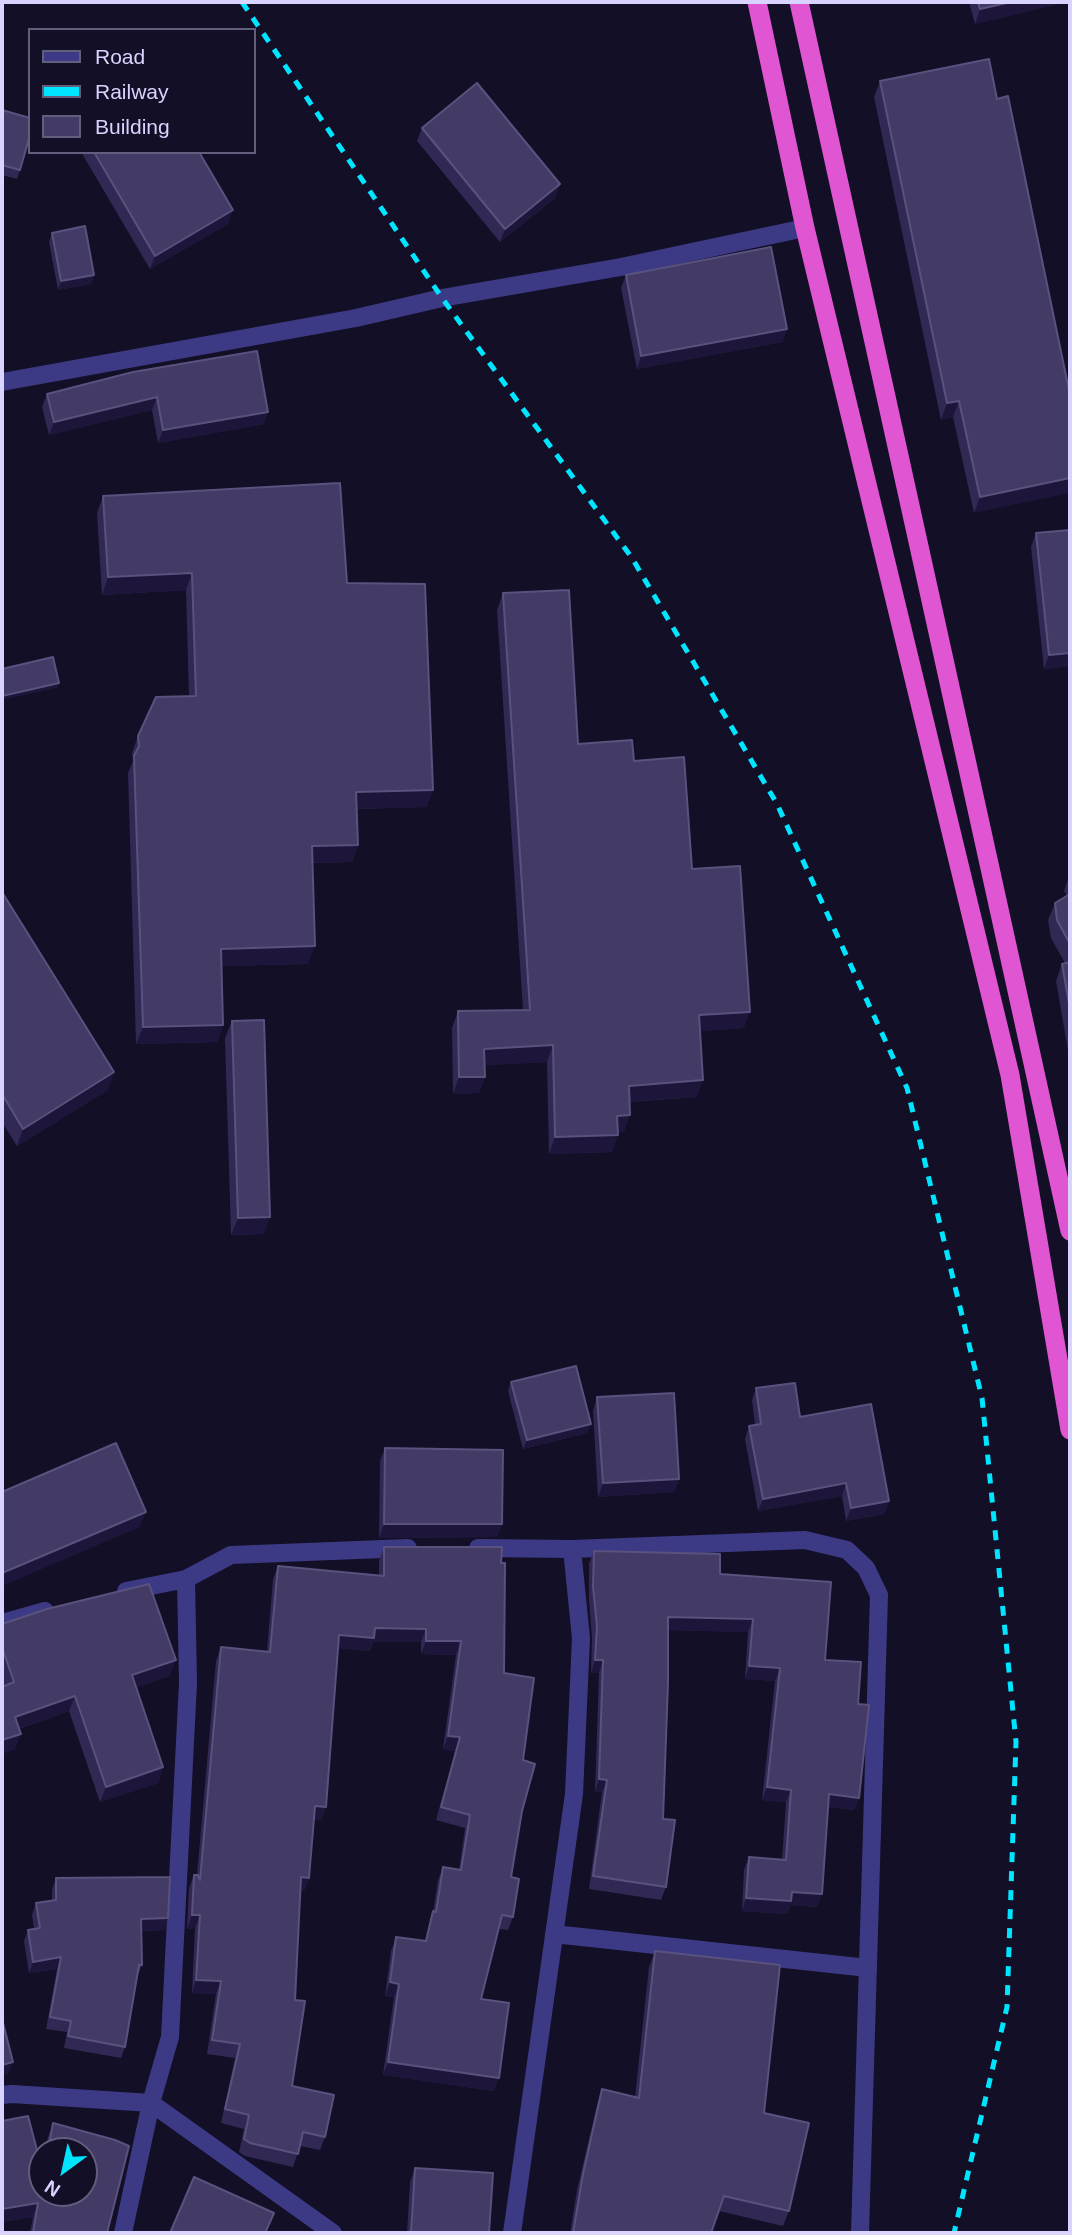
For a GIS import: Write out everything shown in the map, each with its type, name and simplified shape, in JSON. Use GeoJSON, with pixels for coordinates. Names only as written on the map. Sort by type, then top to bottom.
{"type":"FeatureCollection","features":[{"type":"Feature","properties":{"kind":"highway"},"geometry":{"type":"LineString","coordinates":[[757,2],[805,228],[1010,1075],[1070,1430]]}},
{"type":"Feature","properties":{"kind":"highway"},"geometry":{"type":"LineString","coordinates":[[799,2],[1070,1231]]}},
{"type":"Feature","properties":{"kind":"street"},"geometry":{"type":"LineString","coordinates":[[2,382],[356,318],[442,298],[621,267],[805,228]]}},
{"type":"Feature","properties":{"kind":"street"},"geometry":{"type":"LineString","coordinates":[[464,1548],[572,1549],[805,1540],[847,1550],[866,1568],[879,1595],[860,2233]]}},
{"type":"Feature","properties":{"kind":"street"},"geometry":{"type":"LineString","coordinates":[[113,1594],[186,1579],[231,1555],[423,1548]]}},
{"type":"Feature","properties":{"kind":"street"},"geometry":{"type":"LineString","coordinates":[[512,2233],[574,1794],[581,1651],[572,1549]]}},
{"type":"Feature","properties":{"kind":"street"},"geometry":{"type":"LineString","coordinates":[[123,2233],[170,2037],[188,1683],[186,1579]]}},
{"type":"Feature","properties":{"kind":"street"},"geometry":{"type":"LineString","coordinates":[[2,1623],[64,1606]]}},
{"type":"Feature","properties":{"kind":"street"},"geometry":{"type":"LineString","coordinates":[[554,1934],[868,1968]]}},
{"type":"Feature","properties":{"kind":"street"},"geometry":{"type":"LineString","coordinates":[[2,2095],[152,2104],[333,2233]]}},
{"type":"Feature","properties":{"kind":"building"},"geometry":{"type":"Polygon","coordinates":[[[978,2],[1011,2],[980,9],[978,2]]]}},
{"type":"Feature","properties":{"kind":"building"},"geometry":{"type":"Polygon","coordinates":[[[989,59],[997,99],[1008,96],[1070,395],[1070,478],[980,497],[959,401],[947,403],[880,81],[989,59]]]}},
{"type":"Feature","properties":{"kind":"building"},"geometry":{"type":"Polygon","coordinates":[[[477,83],[560,184],[505,229],[422,128],[477,83]]]}},
{"type":"Feature","properties":{"kind":"building"},"geometry":{"type":"Polygon","coordinates":[[[2,110],[28,117],[28,142],[20,170],[2,165],[2,110]]]}},
{"type":"Feature","properties":{"kind":"building"},"geometry":{"type":"Polygon","coordinates":[[[95,154],[200,154],[233,210],[155,256],[95,154]]]}},
{"type":"Feature","properties":{"kind":"building"},"geometry":{"type":"Polygon","coordinates":[[[85,226],[94,275],[61,281],[52,233],[85,226]]]}},
{"type":"Feature","properties":{"kind":"building"},"geometry":{"type":"Polygon","coordinates":[[[771,247],[787,329],[641,356],[626,275],[771,247]]]}},
{"type":"Feature","properties":{"kind":"building"},"geometry":{"type":"Polygon","coordinates":[[[257,351],[268,412],[163,430],[157,397],[54,422],[47,394],[133,372],[257,351]]]}},
{"type":"Feature","properties":{"kind":"building"},"geometry":{"type":"Polygon","coordinates":[[[340,483],[347,583],[425,584],[433,790],[356,792],[358,845],[312,846],[315,946],[221,949],[223,1025],[143,1027],[134,756],[139,746],[138,736],[156,697],[196,696],[192,573],[108,577],[103,496],[340,483]]]}},
{"type":"Feature","properties":{"kind":"building"},"geometry":{"type":"Polygon","coordinates":[[[1070,530],[1070,653],[1049,655],[1036,533],[1070,530]]]}},
{"type":"Feature","properties":{"kind":"building"},"geometry":{"type":"Polygon","coordinates":[[[569,590],[578,744],[632,740],[634,761],[684,757],[692,869],[740,866],[750,1012],[699,1015],[703,1080],[629,1086],[630,1115],[617,1116],[618,1135],[555,1137],[553,1045],[484,1049],[485,1077],[459,1077],[458,1011],[530,1010],[503,593],[569,590]]]}},
{"type":"Feature","properties":{"kind":"building"},"geometry":{"type":"Polygon","coordinates":[[[53,657],[59,683],[2,696],[2,669],[53,657]]]}},
{"type":"Feature","properties":{"kind":"building"},"geometry":{"type":"Polygon","coordinates":[[[2,892],[114,1072],[23,1129],[2,1094],[2,892]]]}},
{"type":"Feature","properties":{"kind":"building"},"geometry":{"type":"Polygon","coordinates":[[[1070,894],[1070,944],[1057,920],[1055,903],[1070,894]]]}},
{"type":"Feature","properties":{"kind":"building"},"geometry":{"type":"Polygon","coordinates":[[[1070,962],[1070,1009],[1062,964],[1070,962]]]}},
{"type":"Feature","properties":{"kind":"building"},"geometry":{"type":"Polygon","coordinates":[[[264,1020],[270,1217],[238,1218],[232,1021],[264,1020]]]}},
{"type":"Feature","properties":{"kind":"building"},"geometry":{"type":"Polygon","coordinates":[[[576,1366],[591,1424],[527,1440],[511,1382],[576,1366]]]}},
{"type":"Feature","properties":{"kind":"building"},"geometry":{"type":"Polygon","coordinates":[[[795,1383],[800,1417],[871,1404],[889,1501],[851,1508],[846,1483],[763,1499],[749,1426],[761,1424],[756,1388],[795,1383]]]}},
{"type":"Feature","properties":{"kind":"building"},"geometry":{"type":"Polygon","coordinates":[[[674,1393],[679,1479],[603,1483],[597,1397],[674,1393]]]}},
{"type":"Feature","properties":{"kind":"building"},"geometry":{"type":"Polygon","coordinates":[[[116,1443],[146,1512],[2,1573],[2,1492],[116,1443]]]}},
{"type":"Feature","properties":{"kind":"building"},"geometry":{"type":"Polygon","coordinates":[[[385,1448],[503,1450],[502,1524],[384,1524],[385,1448]]]}},
{"type":"Feature","properties":{"kind":"building"},"geometry":{"type":"Polygon","coordinates":[[[384,1547],[502,1547],[501,1563],[505,1563],[504,1673],[534,1678],[523,1760],[535,1764],[522,1811],[511,1877],[519,1879],[513,1917],[502,1915],[481,1999],[509,2003],[499,2078],[388,2062],[399,1984],[390,1982],[396,1937],[426,1941],[433,1911],[436,1912],[443,1867],[461,1870],[470,1815],[441,1807],[460,1737],[448,1736],[461,1641],[426,1641],[426,1629],[375,1628],[374,1638],[339,1635],[326,1807],[315,1806],[309,1878],[301,1877],[295,2000],[305,2001],[292,2086],[334,2095],[325,2137],[303,2132],[298,2154],[250,2143],[244,2139],[249,2115],[225,2109],[240,2044],[212,2040],[221,1981],[196,1980],[200,1915],[192,1915],[194,1875],[198,1875],[200,1880],[221,1647],[270,1652],[278,1566],[384,1576],[384,1547]]]}},
{"type":"Feature","properties":{"kind":"building"},"geometry":{"type":"Polygon","coordinates":[[[594,1551],[720,1554],[720,1574],[831,1582],[825,1660],[861,1662],[858,1704],[869,1705],[859,1798],[829,1794],[822,1894],[792,1892],[791,1901],[746,1898],[749,1857],[786,1860],[791,1790],[767,1787],[780,1668],[749,1666],[753,1619],[668,1617],[663,1819],[675,1820],[666,1887],[593,1876],[607,1780],[599,1779],[603,1660],[595,1660],[597,1626],[593,1587],[594,1551]]]}},
{"type":"Feature","properties":{"kind":"building"},"geometry":{"type":"Polygon","coordinates":[[[149,1584],[176,1660],[132,1675],[163,1767],[106,1787],[75,1696],[15,1717],[21,1734],[2,1740],[2,1687],[14,1682],[2,1647],[2,1624],[47,1609],[149,1584]]]}},
{"type":"Feature","properties":{"kind":"building"},"geometry":{"type":"Polygon","coordinates":[[[170,1877],[168,1918],[141,1919],[142,1965],[139,1965],[125,2047],[68,2036],[71,2021],[50,2017],[61,1957],[33,1962],[28,1930],[40,1928],[36,1903],[56,1900],[56,1878],[170,1877]]]}},
{"type":"Feature","properties":{"kind":"building"},"geometry":{"type":"Polygon","coordinates":[[[655,1951],[780,1965],[764,2113],[809,2123],[789,2211],[724,2196],[711,2233],[573,2233],[602,2089],[639,2098],[655,1951]]]}},
{"type":"Feature","properties":{"kind":"building"},"geometry":{"type":"Polygon","coordinates":[[[2,2019],[13,2062],[2,2065],[2,2019]]]}},
{"type":"Feature","properties":{"kind":"building"},"geometry":{"type":"Polygon","coordinates":[[[28,2116],[34,2137],[28,2137],[28,2205],[2,2209],[2,2121],[28,2116]]]}},
{"type":"Feature","properties":{"kind":"building"},"geometry":{"type":"Polygon","coordinates":[[[53,2123],[129,2146],[107,2233],[33,2233],[37,2207],[98,2207],[98,2137],[50,2137],[53,2123]]]}},
{"type":"Feature","properties":{"kind":"building"},"geometry":{"type":"Polygon","coordinates":[[[415,2168],[493,2173],[489,2233],[411,2233],[415,2168]]]}},
{"type":"Feature","properties":{"kind":"building"},"geometry":{"type":"Polygon","coordinates":[[[194,2177],[274,2213],[266,2231],[268,2233],[170,2233],[194,2177]]]}},
{"type":"Feature","properties":{"kind":"railway"},"geometry":{"type":"LineString","coordinates":[[242,2],[442,298],[632,558],[777,804],[907,1088],[982,1398],[1016,1742],[1007,2007],[954,2233]]}}]}
